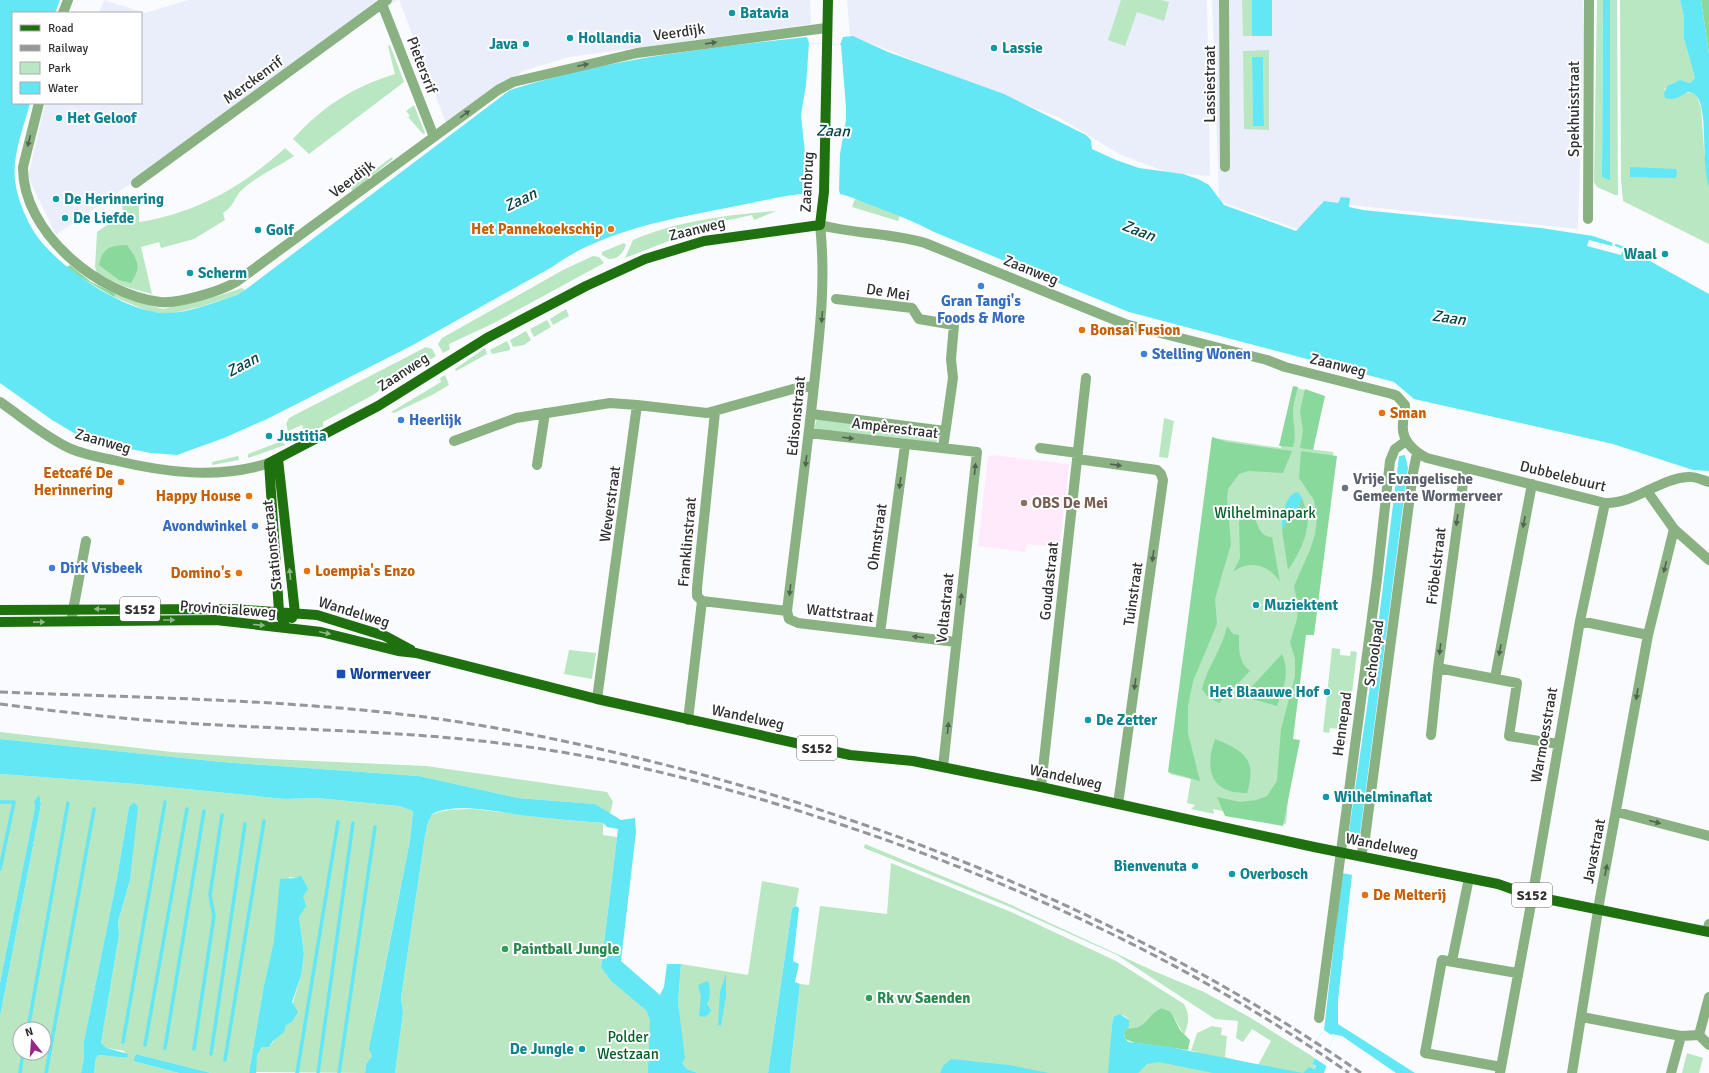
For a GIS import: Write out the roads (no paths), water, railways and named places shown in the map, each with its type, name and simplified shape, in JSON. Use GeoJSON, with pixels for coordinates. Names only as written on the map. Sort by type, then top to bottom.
{"type":"FeatureCollection","features":[{"type":"Feature","properties":{"kind":"main road","name":"Zaanbrug"},"geometry":{"type":"LineString","coordinates":[[820,225],[824,192],[825,44],[821,28],[828,0]]}},
{"type":"Feature","properties":{"kind":"main road","name":"Zaanweg"},"geometry":{"type":"LineString","coordinates":[[274,461],[378,406],[487,338],[586,286],[645,260],[704,240],[820,225]]}},
{"type":"Feature","properties":{"kind":"main road","name":"Stationsstraat"},"geometry":{"type":"LineString","coordinates":[[274,461],[279,611],[286,628]]}},
{"type":"Feature","properties":{"kind":"main road","name":"Stationsstraat"},"geometry":{"type":"LineString","coordinates":[[274,461],[295,613]]}},
{"type":"Feature","properties":{"kind":"main road","name":"Provincialeweg"},"geometry":{"type":"LineString","coordinates":[[0,610],[232,608],[279,611]]}},
{"type":"Feature","properties":{"kind":"main road","name":"Wandelweg"},"geometry":{"type":"LineString","coordinates":[[279,611],[317,614],[385,636],[416,653]]}},
{"type":"Feature","properties":{"kind":"main road"},"geometry":{"type":"LineString","coordinates":[[286,628],[295,613]]}},
{"type":"Feature","properties":{"kind":"main road","name":"Provincialeweg"},"geometry":{"type":"LineString","coordinates":[[0,622],[216,620],[286,628]]}},
{"type":"Feature","properties":{"kind":"main road","name":"Wandelweg"},"geometry":{"type":"LineString","coordinates":[[286,628],[321,632],[398,651],[416,653],[597,699],[850,755],[913,762],[1042,787],[1342,853],[1498,884],[1532,896],[1708,929]]}},
{"type":"Feature","properties":{"kind":"street"},"geometry":{"type":"LineString","coordinates":[[63,12],[68,0]]}},
{"type":"Feature","properties":{"kind":"street","name":"Lassiestraat"},"geometry":{"type":"LineString","coordinates":[[1224,0],[1225,167]]}},
{"type":"Feature","properties":{"kind":"street","name":"Spekhuisstraat"},"geometry":{"type":"LineString","coordinates":[[1588,219],[1589,0]]}},
{"type":"Feature","properties":{"kind":"street","name":"Pietersrif"},"geometry":{"type":"LineString","coordinates":[[384,2],[434,137]]}},
{"type":"Feature","properties":{"kind":"street","name":"Merckenrif"},"geometry":{"type":"LineString","coordinates":[[136,183],[384,2]]}},
{"type":"Feature","properties":{"kind":"street","name":"Veerdijk"},"geometry":{"type":"LineString","coordinates":[[39,104],[23,167],[23,175],[30,200],[43,228],[59,248],[77,263],[112,285],[143,298],[161,302],[179,300],[222,288],[236,282],[254,271],[498,90],[522,78],[637,53],[821,28]]}},
{"type":"Feature","properties":{"kind":"street","name":"Edisonstraat"},"geometry":{"type":"LineString","coordinates":[[787,611],[812,414],[823,298],[823,253],[820,225]]}},
{"type":"Feature","properties":{"kind":"street","name":"Zaanweg"},"geometry":{"type":"LineString","coordinates":[[820,225],[838,230],[917,241],[1125,324],[1392,394],[1397,396],[1405,405],[1403,428],[1406,440]]}},
{"type":"Feature","properties":{"kind":"street","name":"De Mei"},"geometry":{"type":"LineString","coordinates":[[836,299],[912,308],[919,318],[954,325],[950,359],[953,378],[945,431]]}},
{"type":"Feature","properties":{"kind":"street","name":"Goudastraat"},"geometry":{"type":"LineString","coordinates":[[1042,787],[1086,378]]}},
{"type":"Feature","properties":{"kind":"street"},"geometry":{"type":"LineString","coordinates":[[454,441],[516,418],[610,403],[699,413],[715,412],[793,389],[814,386]]}},
{"type":"Feature","properties":{"kind":"street","name":"Zaanweg"},"geometry":{"type":"LineString","coordinates":[[0,402],[70,448],[139,467],[174,472],[224,472],[274,461]]}},
{"type":"Feature","properties":{"kind":"street","name":"Weverstraat"},"geometry":{"type":"LineString","coordinates":[[597,699],[638,405]]}},
{"type":"Feature","properties":{"kind":"street","name":"Franklinstraat"},"geometry":{"type":"LineString","coordinates":[[688,720],[702,601],[697,596],[697,588],[715,412]]}},
{"type":"Feature","properties":{"kind":"street"},"geometry":{"type":"LineString","coordinates":[[537,465],[546,413]]}},
{"type":"Feature","properties":{"kind":"street","name":"Ampèrestraat"},"geometry":{"type":"LineString","coordinates":[[812,414],[945,431]]}},
{"type":"Feature","properties":{"kind":"street"},"geometry":{"type":"LineString","coordinates":[[943,448],[945,431]]}},
{"type":"Feature","properties":{"kind":"street","name":"Ampèrestraat"},"geometry":{"type":"LineString","coordinates":[[809,433],[977,452]]}},
{"type":"Feature","properties":{"kind":"street","name":"Dubbelebuurt"},"geometry":{"type":"LineString","coordinates":[[1406,440],[1418,453],[1427,458],[1605,504],[1624,501],[1669,482],[1689,477],[1709,482]]}},
{"type":"Feature","properties":{"kind":"street","name":"Hennepad"},"geometry":{"type":"LineString","coordinates":[[1319,1018],[1377,579],[1390,460],[1394,449],[1406,440]]}},
{"type":"Feature","properties":{"kind":"street","name":"Ohmstraat"},"geometry":{"type":"LineString","coordinates":[[880,633],[905,444]]}},
{"type":"Feature","properties":{"kind":"street"},"geometry":{"type":"LineString","coordinates":[[1040,448],[1077,456]]}},
{"type":"Feature","properties":{"kind":"street","name":"Voltastraat"},"geometry":{"type":"LineString","coordinates":[[943,767],[977,452]]}},
{"type":"Feature","properties":{"kind":"street","name":"Schoolpad"},"geometry":{"type":"LineString","coordinates":[[1358,856],[1365,838],[1413,473],[1418,453]]}},
{"type":"Feature","properties":{"kind":"street","name":"Tuinstraat"},"geometry":{"type":"LineString","coordinates":[[1077,456],[1157,470],[1161,474],[1163,480],[1118,804]]}},
{"type":"Feature","properties":{"kind":"street","name":"Fröbelstraat"},"geometry":{"type":"LineString","coordinates":[[1431,735],[1438,668],[1465,468]]}},
{"type":"Feature","properties":{"kind":"street"},"geometry":{"type":"LineString","coordinates":[[1495,678],[1532,484]]}},
{"type":"Feature","properties":{"kind":"street"},"geometry":{"type":"LineString","coordinates":[[1647,491],[1674,529],[1709,560]]}},
{"type":"Feature","properties":{"kind":"street","name":"Warmoesstraat"},"geometry":{"type":"LineString","coordinates":[[1452,961],[1442,960],[1425,1053],[1500,1070],[1580,621],[1605,504]]}},
{"type":"Feature","properties":{"kind":"street","name":"Javastraat"},"geometry":{"type":"LineString","coordinates":[[1572,1073],[1599,908],[1648,635],[1674,529]]}},
{"type":"Feature","properties":{"kind":"street"},"geometry":{"type":"LineString","coordinates":[[71,621],[86,541]]}},
{"type":"Feature","properties":{"kind":"street","name":"Wattstraat"},"geometry":{"type":"LineString","coordinates":[[702,601],[787,611],[789,619],[798,623],[956,642]]}},
{"type":"Feature","properties":{"kind":"street"},"geometry":{"type":"LineString","coordinates":[[1580,621],[1648,635]]}},
{"type":"Feature","properties":{"kind":"street"},"geometry":{"type":"LineString","coordinates":[[1438,668],[1517,683],[1509,736],[1558,744]]}},
{"type":"Feature","properties":{"kind":"street"},"geometry":{"type":"LineString","coordinates":[[1617,812],[1709,836]]}},
{"type":"Feature","properties":{"kind":"street"},"geometry":{"type":"LineString","coordinates":[[1469,878],[1452,961],[1517,973]]}},
{"type":"Feature","properties":{"kind":"street"},"geometry":{"type":"LineString","coordinates":[[1699,1035],[1709,997]]}},
{"type":"Feature","properties":{"kind":"street"},"geometry":{"type":"LineString","coordinates":[[1582,1017],[1681,1036],[1699,1035],[1709,1045]]}},
{"type":"Feature","properties":{"kind":"street"},"geometry":{"type":"LineString","coordinates":[[1671,1073],[1681,1036]]}},
{"type":"Feature","properties":{"kind":"water","name":"Zaan"},"geometry":{"type":"Polygon","coordinates":[[[0,0],[60,0],[55,12],[12,12],[12,104],[30,104],[15,161],[16,187],[20,203],[27,218],[39,239],[49,251],[78,275],[113,297],[148,311],[164,313],[182,312],[237,295],[510,90],[583,70],[695,50],[807,37],[809,43],[840,45],[843,37],[853,36],[888,52],[1004,94],[1086,135],[1091,140],[1092,149],[1116,160],[1139,168],[1183,174],[1198,179],[1209,185],[1224,205],[1296,231],[1324,201],[1338,203],[1341,197],[1350,198],[1349,207],[1363,210],[1541,228],[1593,236],[1625,247],[1709,294],[1709,471],[1693,470],[1613,444],[1414,399],[1394,382],[1129,312],[934,232],[900,216],[846,195],[827,193],[790,195],[668,220],[643,226],[595,243],[411,346],[267,419],[224,438],[177,455],[151,453],[109,445],[79,436],[52,420],[0,383],[0,0]]]}},
{"type":"Feature","properties":{"kind":"water"},"geometry":{"type":"Polygon","coordinates":[[[1252,0],[1272,0],[1272,36],[1252,36],[1252,0]]]}},
{"type":"Feature","properties":{"kind":"water"},"geometry":{"type":"Polygon","coordinates":[[[1603,0],[1610,0],[1610,180],[1602,177],[1603,0]]]}},
{"type":"Feature","properties":{"kind":"water"},"geometry":{"type":"Polygon","coordinates":[[[1680,0],[1701,0],[1709,54],[1709,187],[1705,166],[1703,116],[1698,98],[1690,92],[1672,99],[1665,98],[1664,94],[1667,86],[1680,80],[1690,83],[1695,78],[1684,39],[1684,17],[1680,0]]]}},
{"type":"Feature","properties":{"kind":"water"},"geometry":{"type":"Polygon","coordinates":[[[1252,57],[1263,57],[1264,126],[1253,126],[1252,57]]]}},
{"type":"Feature","properties":{"kind":"water"},"geometry":{"type":"Polygon","coordinates":[[[1630,167],[1676,169],[1677,173],[1676,178],[1630,177],[1630,167]]]}},
{"type":"Feature","properties":{"kind":"water"},"geometry":{"type":"Polygon","coordinates":[[[1405,455],[1408,468],[1360,834],[1355,844],[1349,843],[1349,831],[1375,651],[1399,456],[1405,455]]]}},
{"type":"Feature","properties":{"kind":"water"},"geometry":{"type":"Polygon","coordinates":[[[1298,492],[1302,498],[1296,514],[1288,520],[1282,530],[1283,514],[1287,502],[1290,497],[1298,492]]]}},
{"type":"Feature","properties":{"kind":"water"},"geometry":{"type":"Polygon","coordinates":[[[0,739],[222,762],[419,776],[518,798],[595,804],[621,820],[635,818],[636,832],[621,961],[660,995],[664,987],[667,964],[681,964],[678,1003],[685,1058],[682,1063],[687,1069],[698,1073],[648,1073],[650,1021],[647,1011],[611,981],[601,967],[618,829],[607,827],[603,823],[538,817],[481,809],[456,808],[434,813],[429,820],[425,836],[401,998],[403,1013],[395,1073],[365,1073],[366,1064],[372,1056],[369,1049],[410,840],[413,811],[399,806],[317,798],[285,799],[136,784],[0,774],[0,739]]]}},
{"type":"Feature","properties":{"kind":"water"},"geometry":{"type":"Polygon","coordinates":[[[39,795],[41,804],[0,1017],[0,983],[35,807],[34,802],[39,795]]]}},
{"type":"Feature","properties":{"kind":"water"},"geometry":{"type":"Polygon","coordinates":[[[134,802],[138,807],[130,880],[118,922],[119,935],[101,1043],[107,1048],[128,1054],[127,1058],[99,1055],[96,1058],[94,1073],[81,1073],[84,1057],[84,1041],[117,878],[129,807],[134,802]]]}},
{"type":"Feature","properties":{"kind":"water"},"geometry":{"type":"Polygon","coordinates":[[[1342,873],[1352,875],[1338,1000],[1338,1024],[1415,1073],[1396,1073],[1342,1036],[1332,1034],[1331,1035],[1334,1037],[1329,1045],[1330,1050],[1326,1055],[1329,1056],[1325,1062],[1327,1064],[1324,1073],[1303,1073],[1309,1067],[1315,1069],[1316,1066],[1312,1064],[1319,1050],[1320,1043],[1317,1039],[1324,1030],[1342,873]]]}},
{"type":"Feature","properties":{"kind":"water"},"geometry":{"type":"Polygon","coordinates":[[[301,875],[308,889],[303,896],[306,906],[299,917],[304,954],[301,976],[292,1002],[298,1012],[292,1022],[286,1025],[284,1032],[273,1041],[269,1047],[262,1047],[257,1055],[256,1073],[249,1073],[263,990],[274,941],[280,879],[296,878],[301,875]]]}},
{"type":"Feature","properties":{"kind":"water"},"geometry":{"type":"Polygon","coordinates":[[[796,906],[799,908],[793,961],[799,964],[795,982],[800,984],[790,1073],[768,1073],[792,908],[796,906]]]}},
{"type":"Feature","properties":{"kind":"water"},"geometry":{"type":"Polygon","coordinates":[[[726,973],[726,996],[721,1026],[718,1025],[720,992],[726,973]]]}},
{"type":"Feature","properties":{"kind":"water"},"geometry":{"type":"Polygon","coordinates":[[[707,981],[709,983],[710,994],[707,1004],[711,1010],[705,1017],[699,1016],[701,997],[698,985],[707,981]]]}},
{"type":"Feature","properties":{"kind":"water"},"geometry":{"type":"Polygon","coordinates":[[[1120,1014],[1129,1020],[1129,1027],[1126,1028],[1124,1032],[1125,1039],[1129,1042],[1169,1047],[1303,1073],[1213,1073],[1159,1062],[1147,1064],[1138,1073],[1108,1073],[1114,1016],[1120,1014]]]}},
{"type":"Feature","properties":{"kind":"water"},"geometry":{"type":"Polygon","coordinates":[[[136,1054],[211,1073],[179,1073],[133,1061],[136,1054]]]}},
{"type":"Feature","properties":{"kind":"water"},"geometry":{"type":"Polygon","coordinates":[[[951,1059],[1009,1065],[1049,1073],[940,1073],[943,1066],[951,1059]]]}},
{"type":"Feature","properties":{"kind":"waterway"},"geometry":{"type":"LineString","coordinates":[[0,802],[14,802],[0,869]]}},
{"type":"Feature","properties":{"kind":"waterway"},"geometry":{"type":"LineString","coordinates":[[123,1042],[165,802]]}},
{"type":"Feature","properties":{"kind":"waterway"},"geometry":{"type":"LineString","coordinates":[[29,1021],[68,803]]}},
{"type":"Feature","properties":{"kind":"waterway"},"geometry":{"type":"LineString","coordinates":[[46,1073],[94,809]]}},
{"type":"Feature","properties":{"kind":"waterway"},"geometry":{"type":"LineString","coordinates":[[145,1045],[187,809]]}},
{"type":"Feature","properties":{"kind":"waterway"},"geometry":{"type":"LineString","coordinates":[[165,1048],[204,811]]}},
{"type":"Feature","properties":{"kind":"waterway"},"geometry":{"type":"LineString","coordinates":[[194,1049],[214,916],[210,895],[222,815]]}},
{"type":"Feature","properties":{"kind":"waterway"},"geometry":{"type":"LineString","coordinates":[[225,1060],[264,821]]}},
{"type":"Feature","properties":{"kind":"waterway"},"geometry":{"type":"LineString","coordinates":[[297,1073],[338,822]]}},
{"type":"Feature","properties":{"kind":"waterway"},"geometry":{"type":"LineString","coordinates":[[318,1073],[353,823]]}},
{"type":"Feature","properties":{"kind":"waterway"},"geometry":{"type":"LineString","coordinates":[[211,1054],[245,824]]}},
{"type":"Feature","properties":{"kind":"waterway"},"geometry":{"type":"LineString","coordinates":[[339,1073],[375,827]]}},
{"type":"Feature","properties":{"kind":"waterway"},"geometry":{"type":"LineString","coordinates":[[20,1073],[22,1061]]}},
{"type":"Feature","properties":{"kind":"railway"},"geometry":{"type":"LineString","coordinates":[[0,692],[270,703],[432,718],[560,740],[687,770],[849,819],[926,847],[1077,911],[1150,946],[1222,985],[1361,1073]]}},
{"type":"Feature","properties":{"kind":"railway"},"geometry":{"type":"LineString","coordinates":[[0,704],[92,715],[162,721],[420,735],[498,743],[581,755],[662,773],[744,794],[824,819],[962,868],[1030,896],[1096,926],[1162,959],[1226,994],[1288,1032],[1349,1073]]}},
{"type":"Feature","properties":{"kind":"place","name":"Batavia"},"geometry":{"type":"Point","coordinates":[732,13]}},
{"type":"Feature","properties":{"kind":"place","name":"Hollandia"},"geometry":{"type":"Point","coordinates":[570,38]}},
{"type":"Feature","properties":{"kind":"place","name":"Java"},"geometry":{"type":"Point","coordinates":[526,44]}},
{"type":"Feature","properties":{"kind":"place","name":"Lassie"},"geometry":{"type":"Point","coordinates":[994,48]}},
{"type":"Feature","properties":{"kind":"place","name":"Het Geloof"},"geometry":{"type":"Point","coordinates":[59,118]}},
{"type":"Feature","properties":{"kind":"place","name":"De Herinnering"},"geometry":{"type":"Point","coordinates":[56,199]}},
{"type":"Feature","properties":{"kind":"place","name":"De Liefde"},"geometry":{"type":"Point","coordinates":[65,218]}},
{"type":"Feature","properties":{"kind":"place","name":"Het Pannekoekschip"},"geometry":{"type":"Point","coordinates":[611,229]}},
{"type":"Feature","properties":{"kind":"place","name":"Golf"},"geometry":{"type":"Point","coordinates":[258,230]}},
{"type":"Feature","properties":{"kind":"place","name":"Waal"},"geometry":{"type":"Point","coordinates":[1665,254]}},
{"type":"Feature","properties":{"kind":"place","name":"Scherm"},"geometry":{"type":"Point","coordinates":[190,273]}},
{"type":"Feature","properties":{"kind":"place","name":"Gran Tangi's Foods & More"},"geometry":{"type":"Point","coordinates":[981,286]}},
{"type":"Feature","properties":{"kind":"place","name":"Bonsai Fusion"},"geometry":{"type":"Point","coordinates":[1082,330]}},
{"type":"Feature","properties":{"kind":"place","name":"Stelling Wonen"},"geometry":{"type":"Point","coordinates":[1144,354]}},
{"type":"Feature","properties":{"kind":"place","name":"Sman"},"geometry":{"type":"Point","coordinates":[1382,413]}},
{"type":"Feature","properties":{"kind":"place","name":"Heerlijk"},"geometry":{"type":"Point","coordinates":[401,420]}},
{"type":"Feature","properties":{"kind":"place","name":"Justitia"},"geometry":{"type":"Point","coordinates":[269,436]}},
{"type":"Feature","properties":{"kind":"place","name":"Eetcafé De Herinnering"},"geometry":{"type":"Point","coordinates":[121,482]}},
{"type":"Feature","properties":{"kind":"place","name":"Vrije Evangelische Gemeente Wormerveer"},"geometry":{"type":"Point","coordinates":[1345,488]}},
{"type":"Feature","properties":{"kind":"place","name":"Happy House"},"geometry":{"type":"Point","coordinates":[249,496]}},
{"type":"Feature","properties":{"kind":"place","name":"OBS De Mei"},"geometry":{"type":"Point","coordinates":[1024,503]}},
{"type":"Feature","properties":{"kind":"place","name":"Avondwinkel"},"geometry":{"type":"Point","coordinates":[255,526]}},
{"type":"Feature","properties":{"kind":"place","name":"Dirk Visbeek"},"geometry":{"type":"Point","coordinates":[52,568]}},
{"type":"Feature","properties":{"kind":"place","name":"Loempia's Enzo"},"geometry":{"type":"Point","coordinates":[307,571]}},
{"type":"Feature","properties":{"kind":"place","name":"Domino's"},"geometry":{"type":"Point","coordinates":[239,573]}},
{"type":"Feature","properties":{"kind":"place","name":"Muziektent"},"geometry":{"type":"Point","coordinates":[1256,605]}},
{"type":"Feature","properties":{"kind":"place","name":"Wormerveer"},"geometry":{"type":"Point","coordinates":[341,674]}},
{"type":"Feature","properties":{"kind":"place","name":"Het Blaauwe Hof"},"geometry":{"type":"Point","coordinates":[1327,692]}},
{"type":"Feature","properties":{"kind":"place","name":"De Zetter"},"geometry":{"type":"Point","coordinates":[1088,720]}},
{"type":"Feature","properties":{"kind":"place","name":"Wilhelminaflat"},"geometry":{"type":"Point","coordinates":[1326,797]}},
{"type":"Feature","properties":{"kind":"place","name":"Bienvenuta"},"geometry":{"type":"Point","coordinates":[1195,866]}},
{"type":"Feature","properties":{"kind":"place","name":"Overbosch"},"geometry":{"type":"Point","coordinates":[1232,874]}},
{"type":"Feature","properties":{"kind":"place","name":"De Melterij"},"geometry":{"type":"Point","coordinates":[1365,895]}},
{"type":"Feature","properties":{"kind":"place","name":"Paintball Jungle"},"geometry":{"type":"Point","coordinates":[505,949]}},
{"type":"Feature","properties":{"kind":"place","name":"Rk vv Saenden"},"geometry":{"type":"Point","coordinates":[869,998]}},
{"type":"Feature","properties":{"kind":"place","name":"De Jungle"},"geometry":{"type":"Point","coordinates":[582,1049]}},
{"type":"Feature","properties":{"kind":"park label","name":"Wilhelminapark"},"geometry":{"type":"Point","coordinates":[1265,513]}},
{"type":"Feature","properties":{"kind":"park label","name":"Polder Westzaan"},"geometry":{"type":"Point","coordinates":[628,1046]}}]}
